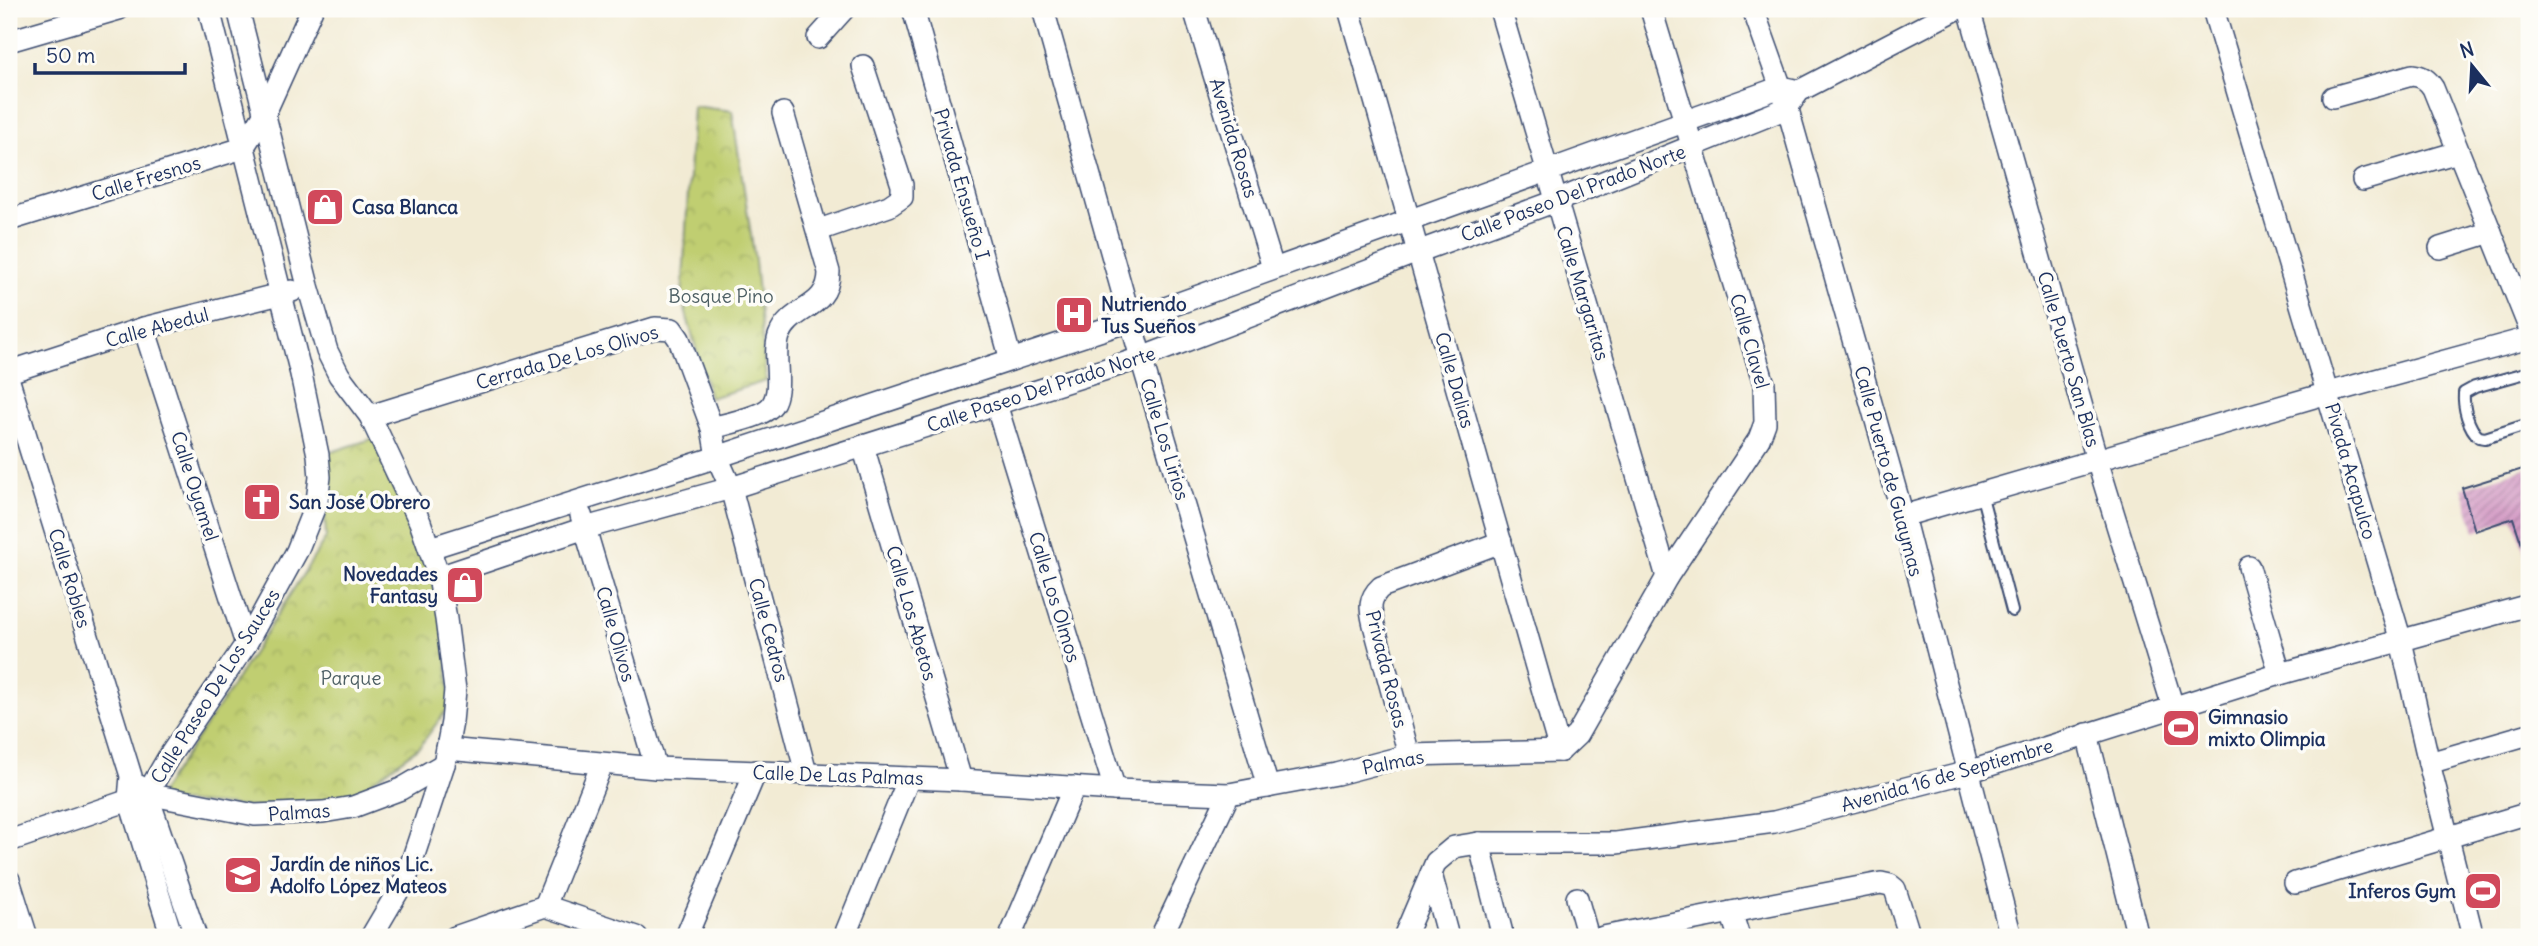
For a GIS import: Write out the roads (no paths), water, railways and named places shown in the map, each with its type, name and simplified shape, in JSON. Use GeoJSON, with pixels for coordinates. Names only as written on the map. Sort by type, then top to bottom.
{"type":"FeatureCollection","features":[{"type":"Feature","properties":{"kind":"street"},"geometry":{"type":"LineString","coordinates":[[9,41],[119,9]]}},
{"type":"Feature","properties":{"kind":"street","name":"Calle Paseo De Los Sauces"},"geometry":{"type":"LineString","coordinates":[[197,937],[137,797],[168,758],[246,644],[309,526],[317,501],[320,478],[318,455],[301,374],[209,9]]}},
{"type":"Feature","properties":{"kind":"street"},"geometry":{"type":"LineString","coordinates":[[238,9],[308,286],[333,363],[353,396],[370,416],[429,548],[439,577],[455,690],[445,757],[407,876],[370,937]]}},
{"type":"Feature","properties":{"kind":"street"},"geometry":{"type":"LineString","coordinates":[[243,148],[265,113],[312,9]]}},
{"type":"Feature","properties":{"kind":"street"},"geometry":{"type":"LineString","coordinates":[[818,38],[844,9]]}},
{"type":"Feature","properties":{"kind":"street","name":"Privada Ensueño I"},"geometry":{"type":"LineString","coordinates":[[913,9],[1011,360]]}},
{"type":"Feature","properties":{"kind":"street","name":"Calle Los Lirios"},"geometry":{"type":"LineString","coordinates":[[1042,9],[1141,358],[1268,786]]}},
{"type":"Feature","properties":{"kind":"street","name":"Avenida Rosas"},"geometry":{"type":"LineString","coordinates":[[1194,9],[1273,268]]}},
{"type":"Feature","properties":{"kind":"street","name":"Calle Dalias"},"geometry":{"type":"LineString","coordinates":[[1349,9],[1420,251],[1560,751]]}},
{"type":"Feature","properties":{"kind":"street","name":"Calle Margaritas"},"geometry":{"type":"LineString","coordinates":[[1500,9],[1667,577]]}},
{"type":"Feature","properties":{"kind":"street","name":"Calle Clavel"},"geometry":{"type":"LineString","coordinates":[[1560,751],[1577,735],[1667,577],[1759,439],[1765,423],[1764,384],[1651,9]]}},
{"type":"Feature","properties":{"kind":"street","name":"Calle Puerto de Guaymas"},"geometry":{"type":"LineString","coordinates":[[1753,9],[1789,96],[1903,516],[2011,937]]}},
{"type":"Feature","properties":{"kind":"street"},"geometry":{"type":"LineString","coordinates":[[1789,96],[1957,9]]}},
{"type":"Feature","properties":{"kind":"street","name":"Calle Puerto San Blas"},"geometry":{"type":"LineString","coordinates":[[1969,9],[2097,460],[2173,707]]}},
{"type":"Feature","properties":{"kind":"street","name":"Pivada Acapulco"},"geometry":{"type":"LineString","coordinates":[[2213,9],[2401,641],[2473,937]]}},
{"type":"Feature","properties":{"kind":"street"},"geometry":{"type":"LineString","coordinates":[[818,230],[889,206],[897,202],[903,192],[863,66]]}},
{"type":"Feature","properties":{"kind":"street"},"geometry":{"type":"LineString","coordinates":[[2333,97],[2412,75],[2428,80],[2529,327]]}},
{"type":"Feature","properties":{"kind":"street","name":"Calle Paseo Del Prado Norte"},"geometry":{"type":"LineString","coordinates":[[429,548],[717,457],[1132,320],[1684,123],[1789,96]]}},
{"type":"Feature","properties":{"kind":"street","name":"Calle Paseo Del Prado Norte"},"geometry":{"type":"LineString","coordinates":[[439,577],[585,528],[731,488],[1141,358],[1693,147],[1789,96]]}},
{"type":"Feature","properties":{"kind":"street"},"geometry":{"type":"LineString","coordinates":[[712,428],[762,413],[771,406],[776,392],[776,350],[782,329],[827,290],[829,272],[783,113]]}},
{"type":"Feature","properties":{"kind":"street","name":"Calle Fresnos"},"geometry":{"type":"LineString","coordinates":[[9,220],[243,148]]}},
{"type":"Feature","properties":{"kind":"street"},"geometry":{"type":"LineString","coordinates":[[2363,180],[2458,152]]}},
{"type":"Feature","properties":{"kind":"street"},"geometry":{"type":"LineString","coordinates":[[2440,248],[2491,232]]}},
{"type":"Feature","properties":{"kind":"street","name":"Calle Abedul"},"geometry":{"type":"LineString","coordinates":[[9,372],[144,328],[308,286]]}},
{"type":"Feature","properties":{"kind":"street","name":"Cerrada De Los Olivos"},"geometry":{"type":"LineString","coordinates":[[370,416],[665,327],[676,332],[712,428],[717,457]]}},
{"type":"Feature","properties":{"kind":"street","name":"Calle Oyamel"},"geometry":{"type":"LineString","coordinates":[[144,328],[246,644]]}},
{"type":"Feature","properties":{"kind":"street"},"geometry":{"type":"LineString","coordinates":[[1903,516],[2529,338]]}},
{"type":"Feature","properties":{"kind":"street","name":"Calle Robles"},"geometry":{"type":"LineString","coordinates":[[9,381],[137,797]]}},
{"type":"Feature","properties":{"kind":"street","name":"Calle Los Olmos"},"geometry":{"type":"LineString","coordinates":[[996,404],[1115,790]]}},
{"type":"Feature","properties":{"kind":"street","name":"Calle Los Abetos"},"geometry":{"type":"LineString","coordinates":[[863,446],[961,780]]}},
{"type":"Feature","properties":{"kind":"street","name":"Calle Cedros"},"geometry":{"type":"LineString","coordinates":[[717,457],[731,488],[806,773]]}},
{"type":"Feature","properties":{"kind":"street","name":"Calle Olivos"},"geometry":{"type":"LineString","coordinates":[[576,501],[656,768]]}},
{"type":"Feature","properties":{"kind":"street","name":"Privada Rosas"},"geometry":{"type":"LineString","coordinates":[[1409,755],[1374,625],[1371,599],[1381,587],[1501,542]]}},
{"type":"Feature","properties":{"kind":"street"},"geometry":{"type":"LineString","coordinates":[[2249,567],[2280,674]]}},
{"type":"Feature","properties":{"kind":"street","name":"Avenida 16 de Septiembre"},"geometry":{"type":"LineString","coordinates":[[1404,937],[1436,862],[1454,847],[1479,843],[1616,844],[1773,822],[1968,772],[2280,674],[2529,605]]}},
{"type":"Feature","properties":{"kind":"street"},"geometry":{"type":"LineString","coordinates":[[2087,734],[2138,937]]}},
{"type":"Feature","properties":{"kind":"street"},"geometry":{"type":"LineString","coordinates":[[2429,763],[2529,734]]}},
{"type":"Feature","properties":{"kind":"street","name":"Palmas"},"geometry":{"type":"LineString","coordinates":[[1229,794],[1337,774],[1409,755],[1560,751]]}},
{"type":"Feature","properties":{"kind":"street","name":"Palmas"},"geometry":{"type":"LineString","coordinates":[[137,797],[255,815],[323,812],[352,807],[401,789],[445,757]]}},
{"type":"Feature","properties":{"kind":"street","name":"Calle De Las Palmas"},"geometry":{"type":"LineString","coordinates":[[445,757],[1229,794]]}},
{"type":"Feature","properties":{"kind":"street"},"geometry":{"type":"LineString","coordinates":[[545,906],[602,764]]}},
{"type":"Feature","properties":{"kind":"street"},"geometry":{"type":"LineString","coordinates":[[687,937],[756,771]]}},
{"type":"Feature","properties":{"kind":"street"},"geometry":{"type":"LineString","coordinates":[[844,937],[909,778]]}},
{"type":"Feature","properties":{"kind":"street"},"geometry":{"type":"LineString","coordinates":[[1010,937],[1074,788]]}},
{"type":"Feature","properties":{"kind":"street"},"geometry":{"type":"LineString","coordinates":[[1161,937],[1229,794]]}},
{"type":"Feature","properties":{"kind":"street"},"geometry":{"type":"LineString","coordinates":[[9,841],[137,797],[172,937]]}},
{"type":"Feature","properties":{"kind":"street"},"geometry":{"type":"LineString","coordinates":[[2295,883],[2448,835],[2529,813]]}},
{"type":"Feature","properties":{"kind":"street"},"geometry":{"type":"LineString","coordinates":[[1479,843],[1503,937]]}},
{"type":"Feature","properties":{"kind":"street"},"geometry":{"type":"LineString","coordinates":[[1431,874],[1448,937]]}},
{"type":"Feature","properties":{"kind":"street"},"geometry":{"type":"LineString","coordinates":[[9,880],[27,937]]}},
{"type":"Feature","properties":{"kind":"street"},"geometry":{"type":"LineString","coordinates":[[1603,937],[1881,883],[1895,889],[1910,937]]}},
{"type":"Feature","properties":{"kind":"street"},"geometry":{"type":"LineString","coordinates":[[1577,898],[1588,937]]}},
{"type":"Feature","properties":{"kind":"street"},"geometry":{"type":"LineString","coordinates":[[456,937],[545,906],[637,937]]}},
{"type":"Feature","properties":{"kind":"street"},"geometry":{"type":"LineString","coordinates":[[1731,912],[1739,937]]}},
{"type":"Feature","properties":{"kind":"lane"},"geometry":{"type":"LineString","coordinates":[[2529,372],[2475,387],[2464,393],[2463,400],[2472,428],[2479,437],[2485,438],[2529,424]]}},
{"type":"Feature","properties":{"kind":"lane"},"geometry":{"type":"LineString","coordinates":[[1981,493],[2012,611]]}},
{"type":"Feature","properties":{"kind":"place","name":"Casa Blanca"},"geometry":{"type":"Point","coordinates":[325,207]}},
{"type":"Feature","properties":{"kind":"place","name":"Nutriendo Tus Sueños"},"geometry":{"type":"Point","coordinates":[1074,315]}},
{"type":"Feature","properties":{"kind":"place","name":"San José Obrero"},"geometry":{"type":"Point","coordinates":[262,502]}},
{"type":"Feature","properties":{"kind":"place","name":"Novedades Fantasy"},"geometry":{"type":"Point","coordinates":[465,585]}},
{"type":"Feature","properties":{"kind":"place","name":"Gimnasio mixto Olimpia"},"geometry":{"type":"Point","coordinates":[2181,728]}},
{"type":"Feature","properties":{"kind":"place","name":"Jardín de niños Lic. Adolfo López Mateos"},"geometry":{"type":"Point","coordinates":[243,875]}},
{"type":"Feature","properties":{"kind":"place","name":"Inferos Gym"},"geometry":{"type":"Point","coordinates":[2483,891]}},
{"type":"Feature","properties":{"kind":"park label","name":"Bosque Pino"},"geometry":{"type":"Point","coordinates":[721,296]}},
{"type":"Feature","properties":{"kind":"park label","name":"Parque"},"geometry":{"type":"Point","coordinates":[351,678]}}]}
